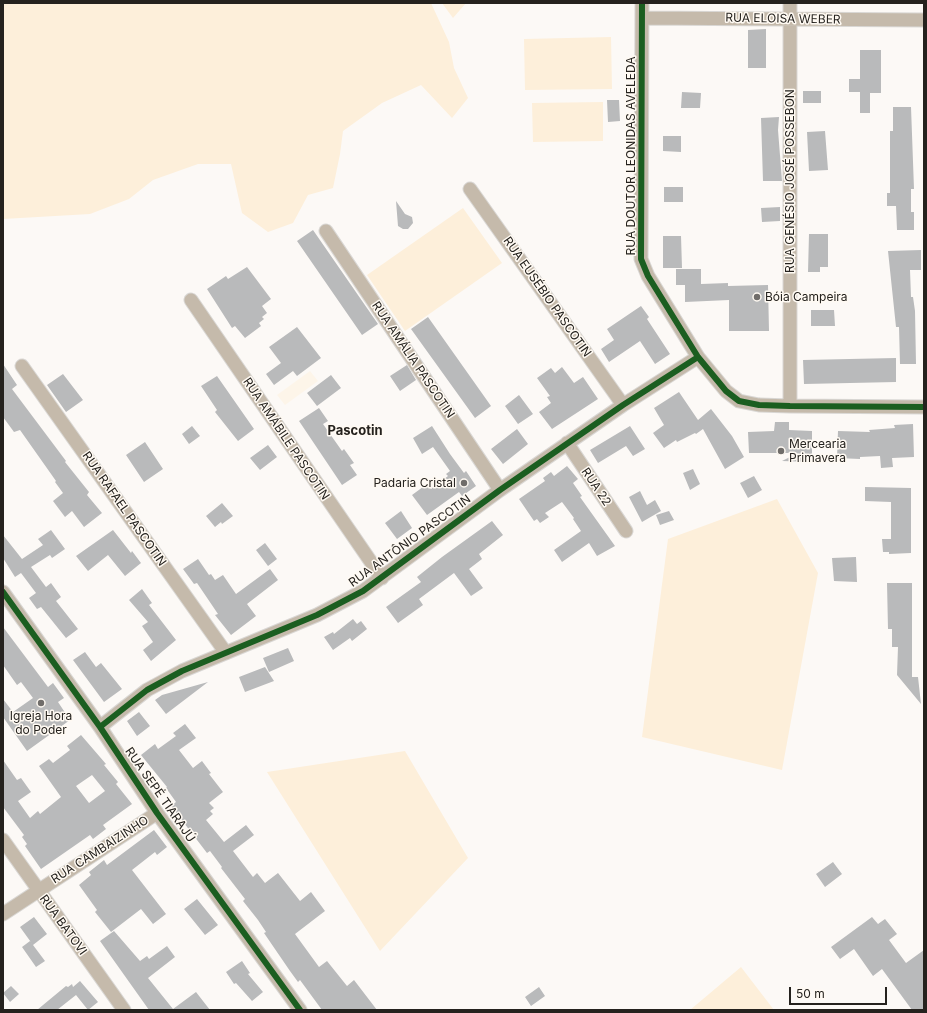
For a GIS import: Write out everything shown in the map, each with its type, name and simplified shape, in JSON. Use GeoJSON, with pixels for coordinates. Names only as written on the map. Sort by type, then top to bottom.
{"type":"FeatureCollection","features":[{"type":"Feature","properties":{"kind":"street","name":"RUA DOUTOR LEONIDAS AVELEDA"},"geometry":{"type":"LineString","coordinates":[[642,3],[641,259],[648,276],[698,357],[726,391],[739,401],[759,405],[924,407]]}},
{"type":"Feature","properties":{"kind":"street","name":"RUA GENÉSIO JOSÉ POSSEBON"},"geometry":{"type":"LineString","coordinates":[[790,3],[790,406]]}},
{"type":"Feature","properties":{"kind":"street","name":"RUA ELOISA WEBER"},"geometry":{"type":"LineString","coordinates":[[642,18],[924,20]]}},
{"type":"Feature","properties":{"kind":"street","name":"RUA EUSÉBIO PASCOTIN"},"geometry":{"type":"LineString","coordinates":[[470,189],[623,405]]}},
{"type":"Feature","properties":{"kind":"street","name":"RUA AMÁLIA PASCOTIN"},"geometry":{"type":"LineString","coordinates":[[326,231],[500,490]]}},
{"type":"Feature","properties":{"kind":"street","name":"RUA AMÁBILE PASCOTIN"},"geometry":{"type":"LineString","coordinates":[[191,300],[382,578]]}},
{"type":"Feature","properties":{"kind":"street","name":"RUA ANTÔNIO PASCOTIN"},"geometry":{"type":"LineString","coordinates":[[100,727],[147,690],[182,671],[317,615],[363,590],[382,578],[500,490],[623,405],[698,357]]}},
{"type":"Feature","properties":{"kind":"street","name":"RUA RAFAEL PASCOTIN"},"geometry":{"type":"LineString","coordinates":[[22,366],[226,653]]}},
{"type":"Feature","properties":{"kind":"street","name":"RUA 22"},"geometry":{"type":"LineString","coordinates":[[567,444],[626,531]]}},
{"type":"Feature","properties":{"kind":"street","name":"RUA SEPÉ TIARAJÚ"},"geometry":{"type":"LineString","coordinates":[[3,592],[100,727],[157,813],[300,1010]]}},
{"type":"Feature","properties":{"kind":"street","name":"RUA CAMBAIZINHO"},"geometry":{"type":"LineString","coordinates":[[3,914],[157,813]]}},
{"type":"Feature","properties":{"kind":"street","name":"RUA BATOVI"},"geometry":{"type":"LineString","coordinates":[[3,840],[124,1010]]}},
{"type":"Feature","properties":{"kind":"shaded area"},"geometry":{"type":"Polygon","coordinates":[[[3,3],[431,3],[449,42],[454,68],[468,98],[452,118],[421,85],[382,103],[343,131],[333,188],[308,195],[293,223],[268,232],[242,213],[231,164],[198,164],[153,180],[129,199],[90,214],[3,219],[3,3]]]}},
{"type":"Feature","properties":{"kind":"shaded area"},"geometry":{"type":"Polygon","coordinates":[[[442,3],[466,3],[453,18],[442,3]]]}},
{"type":"Feature","properties":{"kind":"shaded area"},"geometry":{"type":"Polygon","coordinates":[[[611,37],[612,89],[525,90],[524,39],[611,37]]]}},
{"type":"Feature","properties":{"kind":"shaded area"},"geometry":{"type":"Polygon","coordinates":[[[603,102],[603,141],[533,142],[532,103],[603,102]]]}},
{"type":"Feature","properties":{"kind":"shaded area"},"geometry":{"type":"Polygon","coordinates":[[[463,208],[502,263],[405,331],[367,275],[463,208]]]}},
{"type":"Feature","properties":{"kind":"shaded area"},"geometry":{"type":"Polygon","coordinates":[[[310,371],[318,381],[285,405],[277,395],[310,371]]]}},
{"type":"Feature","properties":{"kind":"shaded area"},"geometry":{"type":"Polygon","coordinates":[[[777,499],[818,573],[782,770],[642,737],[668,539],[777,499]]]}},
{"type":"Feature","properties":{"kind":"shaded area"},"geometry":{"type":"Polygon","coordinates":[[[405,751],[468,858],[380,951],[267,772],[405,751]]]}},
{"type":"Feature","properties":{"kind":"shaded area"},"geometry":{"type":"Polygon","coordinates":[[[741,967],[774,1010],[690,1010],[741,967]]]}},
{"type":"Feature","properties":{"kind":"building"},"geometry":{"type":"Polygon","coordinates":[[[766,29],[766,68],[748,68],[748,30],[766,29]]]}},
{"type":"Feature","properties":{"kind":"building"},"geometry":{"type":"Polygon","coordinates":[[[860,50],[881,50],[881,93],[870,93],[870,113],[860,113],[860,92],[849,92],[849,79],[860,79],[860,50]]]}},
{"type":"Feature","properties":{"kind":"building"},"geometry":{"type":"Polygon","coordinates":[[[803,91],[821,91],[821,103],[803,103],[803,91]]]}},
{"type":"Feature","properties":{"kind":"building"},"geometry":{"type":"Polygon","coordinates":[[[682,92],[701,93],[700,108],[681,108],[682,92]]]}},
{"type":"Feature","properties":{"kind":"building"},"geometry":{"type":"Polygon","coordinates":[[[607,100],[619,100],[620,121],[608,122],[607,100]]]}},
{"type":"Feature","properties":{"kind":"building"},"geometry":{"type":"Polygon","coordinates":[[[893,107],[911,107],[914,189],[911,189],[911,212],[914,212],[914,230],[897,230],[896,206],[887,206],[887,193],[890,193],[890,131],[893,131],[893,107]]]}},
{"type":"Feature","properties":{"kind":"building"},"geometry":{"type":"Polygon","coordinates":[[[779,117],[778,130],[782,181],[763,181],[761,118],[779,117]]]}},
{"type":"Feature","properties":{"kind":"building"},"geometry":{"type":"Polygon","coordinates":[[[825,131],[828,170],[809,171],[807,132],[825,131]]]}},
{"type":"Feature","properties":{"kind":"building"},"geometry":{"type":"Polygon","coordinates":[[[663,136],[681,136],[681,152],[663,151],[663,136]]]}},
{"type":"Feature","properties":{"kind":"building"},"geometry":{"type":"Polygon","coordinates":[[[664,187],[683,187],[683,202],[664,202],[664,187]]]}},
{"type":"Feature","properties":{"kind":"building"},"geometry":{"type":"Polygon","coordinates":[[[396,201],[405,214],[412,217],[413,223],[408,229],[403,229],[398,226],[396,201]]]}},
{"type":"Feature","properties":{"kind":"building"},"geometry":{"type":"Polygon","coordinates":[[[780,207],[780,221],[762,222],[761,208],[780,207]]]}},
{"type":"Feature","properties":{"kind":"building"},"geometry":{"type":"Polygon","coordinates":[[[313,230],[378,324],[362,335],[297,241],[313,230]]]}},
{"type":"Feature","properties":{"kind":"building"},"geometry":{"type":"Polygon","coordinates":[[[809,234],[828,234],[828,267],[820,267],[820,272],[808,272],[809,234]]]}},
{"type":"Feature","properties":{"kind":"building"},"geometry":{"type":"Polygon","coordinates":[[[663,236],[681,236],[682,268],[663,268],[663,236]]]}},
{"type":"Feature","properties":{"kind":"building"},"geometry":{"type":"Polygon","coordinates":[[[921,250],[921,270],[910,270],[911,297],[913,297],[915,311],[916,364],[900,364],[899,327],[896,327],[888,251],[921,250]]]}},
{"type":"Feature","properties":{"kind":"building"},"geometry":{"type":"Polygon","coordinates":[[[247,267],[271,299],[262,306],[267,313],[262,317],[264,319],[259,323],[261,326],[245,338],[235,326],[232,328],[207,289],[226,276],[228,279],[247,267]]]}},
{"type":"Feature","properties":{"kind":"building"},"geometry":{"type":"Polygon","coordinates":[[[676,269],[701,269],[701,284],[728,283],[728,286],[768,285],[769,331],[729,331],[729,300],[685,302],[685,285],[676,285],[676,269]]]}},
{"type":"Feature","properties":{"kind":"building"},"geometry":{"type":"Polygon","coordinates":[[[641,306],[649,317],[647,319],[670,354],[655,364],[640,341],[609,362],[601,349],[614,340],[607,329],[641,306]]]}},
{"type":"Feature","properties":{"kind":"building"},"geometry":{"type":"Polygon","coordinates":[[[811,310],[834,310],[835,326],[811,326],[811,310]]]}},
{"type":"Feature","properties":{"kind":"building"},"geometry":{"type":"Polygon","coordinates":[[[428,317],[491,406],[475,418],[411,329],[428,317]]]}},
{"type":"Feature","properties":{"kind":"building"},"geometry":{"type":"Polygon","coordinates":[[[297,327],[321,358],[297,376],[293,371],[274,385],[266,374],[281,363],[269,347],[297,327]]]}},
{"type":"Feature","properties":{"kind":"building"},"geometry":{"type":"Polygon","coordinates":[[[896,358],[896,382],[804,384],[803,360],[896,358]]]}},
{"type":"Feature","properties":{"kind":"building"},"geometry":{"type":"Polygon","coordinates":[[[3,364],[17,385],[12,389],[66,461],[65,462],[89,492],[87,495],[102,513],[84,527],[72,511],[65,517],[53,501],[63,493],[55,482],[56,481],[20,430],[14,432],[3,417],[3,364]]]}},
{"type":"Feature","properties":{"kind":"building"},"geometry":{"type":"Polygon","coordinates":[[[407,365],[416,380],[400,391],[390,376],[407,365]]]}},
{"type":"Feature","properties":{"kind":"building"},"geometry":{"type":"Polygon","coordinates":[[[562,367],[574,383],[583,377],[598,399],[552,429],[539,412],[551,403],[547,397],[550,396],[537,378],[551,368],[555,373],[562,367]]]}},
{"type":"Feature","properties":{"kind":"building"},"geometry":{"type":"Polygon","coordinates":[[[63,374],[83,400],[66,412],[47,385],[63,374]]]}},
{"type":"Feature","properties":{"kind":"building"},"geometry":{"type":"Polygon","coordinates":[[[331,375],[341,388],[317,406],[307,393],[331,375]]]}},
{"type":"Feature","properties":{"kind":"building"},"geometry":{"type":"Polygon","coordinates":[[[217,376],[254,429],[238,441],[215,412],[217,410],[201,386],[217,376]]]}},
{"type":"Feature","properties":{"kind":"building"},"geometry":{"type":"Polygon","coordinates":[[[679,392],[698,420],[711,409],[732,436],[744,457],[725,469],[703,429],[696,434],[695,433],[677,442],[676,440],[664,448],[653,433],[664,425],[654,408],[679,392]]]}},
{"type":"Feature","properties":{"kind":"building"},"geometry":{"type":"Polygon","coordinates":[[[519,395],[533,414],[518,424],[505,406],[519,395]]]}},
{"type":"Feature","properties":{"kind":"building"},"geometry":{"type":"Polygon","coordinates":[[[319,408],[328,421],[323,424],[342,451],[344,449],[354,463],[350,465],[357,475],[342,485],[299,421],[319,408]]]}},
{"type":"Feature","properties":{"kind":"building"},"geometry":{"type":"Polygon","coordinates":[[[775,422],[789,422],[789,430],[812,431],[812,462],[782,461],[798,453],[749,453],[748,432],[774,431],[775,422]]]}},
{"type":"Feature","properties":{"kind":"building"},"geometry":{"type":"Polygon","coordinates":[[[913,424],[914,457],[892,458],[893,467],[881,468],[880,456],[860,457],[860,459],[837,458],[838,431],[870,432],[869,430],[895,428],[894,425],[913,424]]]}},
{"type":"Feature","properties":{"kind":"building"},"geometry":{"type":"Polygon","coordinates":[[[192,426],[200,436],[189,444],[182,434],[192,426]]]}},
{"type":"Feature","properties":{"kind":"building"},"geometry":{"type":"Polygon","coordinates":[[[432,426],[450,454],[464,473],[466,471],[476,486],[462,496],[459,492],[427,515],[412,495],[427,484],[431,489],[448,476],[446,474],[450,471],[433,447],[422,454],[413,438],[432,426]]]}},
{"type":"Feature","properties":{"kind":"building"},"geometry":{"type":"Polygon","coordinates":[[[630,426],[645,449],[633,456],[626,446],[598,463],[590,450],[630,426]]]}},
{"type":"Feature","properties":{"kind":"building"},"geometry":{"type":"Polygon","coordinates":[[[517,429],[528,444],[503,464],[491,449],[517,429]]]}},
{"type":"Feature","properties":{"kind":"building"},"geometry":{"type":"Polygon","coordinates":[[[145,442],[163,469],[144,482],[126,455],[145,442]]]}},
{"type":"Feature","properties":{"kind":"building"},"geometry":{"type":"Polygon","coordinates":[[[268,445],[277,457],[260,470],[250,458],[268,445]]]}},
{"type":"Feature","properties":{"kind":"building"},"geometry":{"type":"Polygon","coordinates":[[[567,466],[578,479],[573,483],[582,496],[580,497],[615,546],[597,556],[589,543],[562,562],[554,550],[581,531],[573,519],[574,518],[562,502],[545,513],[549,517],[540,523],[537,519],[534,521],[519,499],[545,481],[543,478],[551,472],[554,476],[567,466]]]}},
{"type":"Feature","properties":{"kind":"building"},"geometry":{"type":"Polygon","coordinates":[[[693,469],[700,484],[690,490],[683,473],[693,469]]]}},
{"type":"Feature","properties":{"kind":"building"},"geometry":{"type":"Polygon","coordinates":[[[754,476],[762,490],[748,498],[740,483],[754,476]]]}},
{"type":"Feature","properties":{"kind":"building"},"geometry":{"type":"Polygon","coordinates":[[[865,487],[911,488],[911,553],[889,554],[889,552],[883,552],[882,539],[891,539],[891,502],[865,501],[865,487]]]}},
{"type":"Feature","properties":{"kind":"building"},"geometry":{"type":"Polygon","coordinates":[[[640,491],[647,505],[655,500],[661,511],[642,522],[629,497],[640,491]]]}},
{"type":"Feature","properties":{"kind":"building"},"geometry":{"type":"Polygon","coordinates":[[[222,503],[233,516],[215,527],[206,516],[222,503]]]}},
{"type":"Feature","properties":{"kind":"building"},"geometry":{"type":"Polygon","coordinates":[[[401,511],[412,528],[397,539],[385,523],[401,511]]]}},
{"type":"Feature","properties":{"kind":"building"},"geometry":{"type":"Polygon","coordinates":[[[669,511],[674,520],[660,525],[656,515],[669,511]]]}},
{"type":"Feature","properties":{"kind":"building"},"geometry":{"type":"Polygon","coordinates":[[[492,521],[503,535],[479,554],[482,559],[469,569],[483,588],[471,596],[454,573],[419,599],[423,605],[398,623],[386,607],[421,582],[417,577],[492,521]]]}},
{"type":"Feature","properties":{"kind":"building"},"geometry":{"type":"Polygon","coordinates":[[[51,530],[65,549],[52,558],[50,555],[31,567],[46,587],[51,583],[61,597],[56,601],[78,629],[66,638],[41,607],[37,609],[29,598],[36,593],[21,573],[15,577],[3,558],[3,535],[22,559],[43,545],[38,539],[51,530]]]}},
{"type":"Feature","properties":{"kind":"building"},"geometry":{"type":"Polygon","coordinates":[[[113,530],[141,563],[125,576],[108,555],[88,571],[76,556],[113,530]]]}},
{"type":"Feature","properties":{"kind":"building"},"geometry":{"type":"Polygon","coordinates":[[[265,543],[277,559],[268,566],[256,550],[265,543]]]}},
{"type":"Feature","properties":{"kind":"building"},"geometry":{"type":"Polygon","coordinates":[[[856,557],[857,582],[834,581],[832,558],[856,557]]]}},
{"type":"Feature","properties":{"kind":"building"},"geometry":{"type":"Polygon","coordinates":[[[198,559],[209,575],[211,574],[215,580],[223,575],[236,594],[270,569],[278,580],[247,604],[256,616],[231,635],[215,615],[218,614],[197,583],[194,584],[183,569],[198,559]]]}},
{"type":"Feature","properties":{"kind":"building"},"geometry":{"type":"Polygon","coordinates":[[[887,583],[912,583],[912,677],[918,677],[921,704],[897,675],[898,647],[892,647],[892,629],[888,629],[887,583]]]}},
{"type":"Feature","properties":{"kind":"building"},"geometry":{"type":"Polygon","coordinates":[[[142,589],[152,603],[149,605],[176,640],[151,661],[143,650],[153,642],[142,626],[148,622],[129,600],[142,589]]]}},
{"type":"Feature","properties":{"kind":"building"},"geometry":{"type":"Polygon","coordinates":[[[353,619],[357,624],[361,621],[367,629],[352,641],[350,638],[333,650],[324,637],[333,632],[334,634],[353,619]]]}},
{"type":"Feature","properties":{"kind":"building"},"geometry":{"type":"Polygon","coordinates":[[[3,627],[48,687],[53,683],[64,698],[58,702],[70,720],[27,751],[3,717],[3,699],[13,712],[33,698],[21,682],[17,685],[3,665],[3,627]]]}},
{"type":"Feature","properties":{"kind":"building"},"geometry":{"type":"Polygon","coordinates":[[[288,648],[294,661],[269,672],[263,658],[288,648]]]}},
{"type":"Feature","properties":{"kind":"building"},"geometry":{"type":"Polygon","coordinates":[[[85,652],[96,667],[101,663],[122,689],[104,702],[73,660],[85,652]]]}},
{"type":"Feature","properties":{"kind":"building"},"geometry":{"type":"Polygon","coordinates":[[[265,667],[274,681],[245,692],[239,677],[265,667]]]}},
{"type":"Feature","properties":{"kind":"building"},"geometry":{"type":"Polygon","coordinates":[[[208,682],[166,714],[155,700],[162,695],[208,682]]]}},
{"type":"Feature","properties":{"kind":"building"},"geometry":{"type":"Polygon","coordinates":[[[139,712],[150,726],[137,736],[127,721],[139,712]]]}},
{"type":"Feature","properties":{"kind":"building"},"geometry":{"type":"Polygon","coordinates":[[[185,724],[196,738],[179,750],[193,768],[202,761],[211,773],[209,774],[223,792],[209,803],[214,808],[210,811],[213,814],[206,820],[224,842],[246,825],[254,835],[233,851],[253,877],[257,873],[265,883],[278,873],[300,901],[311,892],[325,911],[295,934],[319,967],[327,961],[347,986],[354,980],[377,1010],[322,1010],[300,980],[298,982],[290,971],[264,933],[266,932],[258,920],[243,901],[245,899],[221,868],[222,867],[210,851],[207,853],[171,806],[176,802],[166,788],[167,787],[141,755],[155,744],[158,749],[176,736],[173,733],[185,724]]]}},
{"type":"Feature","properties":{"kind":"building"},"geometry":{"type":"Polygon","coordinates":[[[81,735],[106,764],[104,765],[118,782],[116,784],[132,804],[103,825],[106,829],[93,839],[90,835],[41,869],[25,846],[27,844],[22,837],[24,835],[3,807],[3,760],[17,780],[21,778],[31,792],[18,801],[30,818],[38,811],[40,814],[61,797],[39,766],[49,759],[53,763],[70,750],[67,746],[81,735]],[[92,775],[76,786],[89,803],[105,791],[92,775]]]}},
{"type":"Feature","properties":{"kind":"building"},"geometry":{"type":"Polygon","coordinates":[[[154,830],[167,847],[157,855],[155,852],[132,870],[166,914],[153,924],[141,909],[111,932],[95,912],[97,910],[79,885],[91,875],[89,872],[104,860],[107,865],[154,830]]]}},
{"type":"Feature","properties":{"kind":"building"},"geometry":{"type":"Polygon","coordinates":[[[833,862],[842,874],[825,887],[816,874],[833,862]]]}},
{"type":"Feature","properties":{"kind":"building"},"geometry":{"type":"Polygon","coordinates":[[[197,899],[218,925],[205,935],[184,909],[197,899]]]}},
{"type":"Feature","properties":{"kind":"building"},"geometry":{"type":"Polygon","coordinates":[[[34,917],[47,934],[33,945],[20,927],[34,917]]]}},
{"type":"Feature","properties":{"kind":"building"},"geometry":{"type":"Polygon","coordinates":[[[872,917],[878,924],[885,919],[897,934],[889,940],[906,963],[924,950],[924,1010],[912,1010],[882,969],[873,976],[854,949],[840,959],[831,947],[872,917]]]}},
{"type":"Feature","properties":{"kind":"building"},"geometry":{"type":"Polygon","coordinates":[[[114,931],[140,961],[147,956],[149,959],[167,946],[175,957],[148,978],[173,1009],[196,992],[210,1010],[149,1010],[100,941],[114,931]]]}},
{"type":"Feature","properties":{"kind":"building"},"geometry":{"type":"Polygon","coordinates":[[[30,941],[45,961],[36,967],[22,947],[30,941]]]}},
{"type":"Feature","properties":{"kind":"building"},"geometry":{"type":"Polygon","coordinates":[[[242,961],[250,973],[248,974],[263,992],[252,1001],[236,983],[234,984],[226,972],[242,961]]]}},
{"type":"Feature","properties":{"kind":"building"},"geometry":{"type":"Polygon","coordinates":[[[80,981],[98,1002],[88,1010],[76,995],[57,1010],[37,1010],[66,986],[68,987],[72,984],[73,987],[80,981]]]}},
{"type":"Feature","properties":{"kind":"building"},"geometry":{"type":"Polygon","coordinates":[[[11,986],[19,994],[10,1002],[3,993],[11,986]]]}},
{"type":"Feature","properties":{"kind":"building"},"geometry":{"type":"Polygon","coordinates":[[[539,987],[545,996],[531,1006],[525,997],[539,987]]]}},
{"type":"Feature","properties":{"kind":"cycle path"},"geometry":{"type":"LineString","coordinates":[[642,3],[641,259],[648,276],[698,357],[726,391],[739,401],[759,405],[924,407]]}},
{"type":"Feature","properties":{"kind":"cycle path"},"geometry":{"type":"LineString","coordinates":[[100,727],[147,690],[182,671],[317,615],[363,591],[500,490],[623,405],[698,357]]}},
{"type":"Feature","properties":{"kind":"cycle path"},"geometry":{"type":"LineString","coordinates":[[3,592],[100,727],[157,813],[300,1010]]}},
{"type":"Feature","properties":{"kind":"place","name":"Bóia Campeira"},"geometry":{"type":"Point","coordinates":[757,297]}},
{"type":"Feature","properties":{"kind":"place","name":"Mercearia Primavera"},"geometry":{"type":"Point","coordinates":[781,451]}},
{"type":"Feature","properties":{"kind":"place","name":"Padaria Cristal"},"geometry":{"type":"Point","coordinates":[464,483]}},
{"type":"Feature","properties":{"kind":"place","name":"Igreja Hora do Poder"},"geometry":{"type":"Point","coordinates":[41,703]}},
{"type":"Feature","properties":{"kind":"district","name":"Pascotin"},"geometry":{"type":"Point","coordinates":[355,431]}}]}
